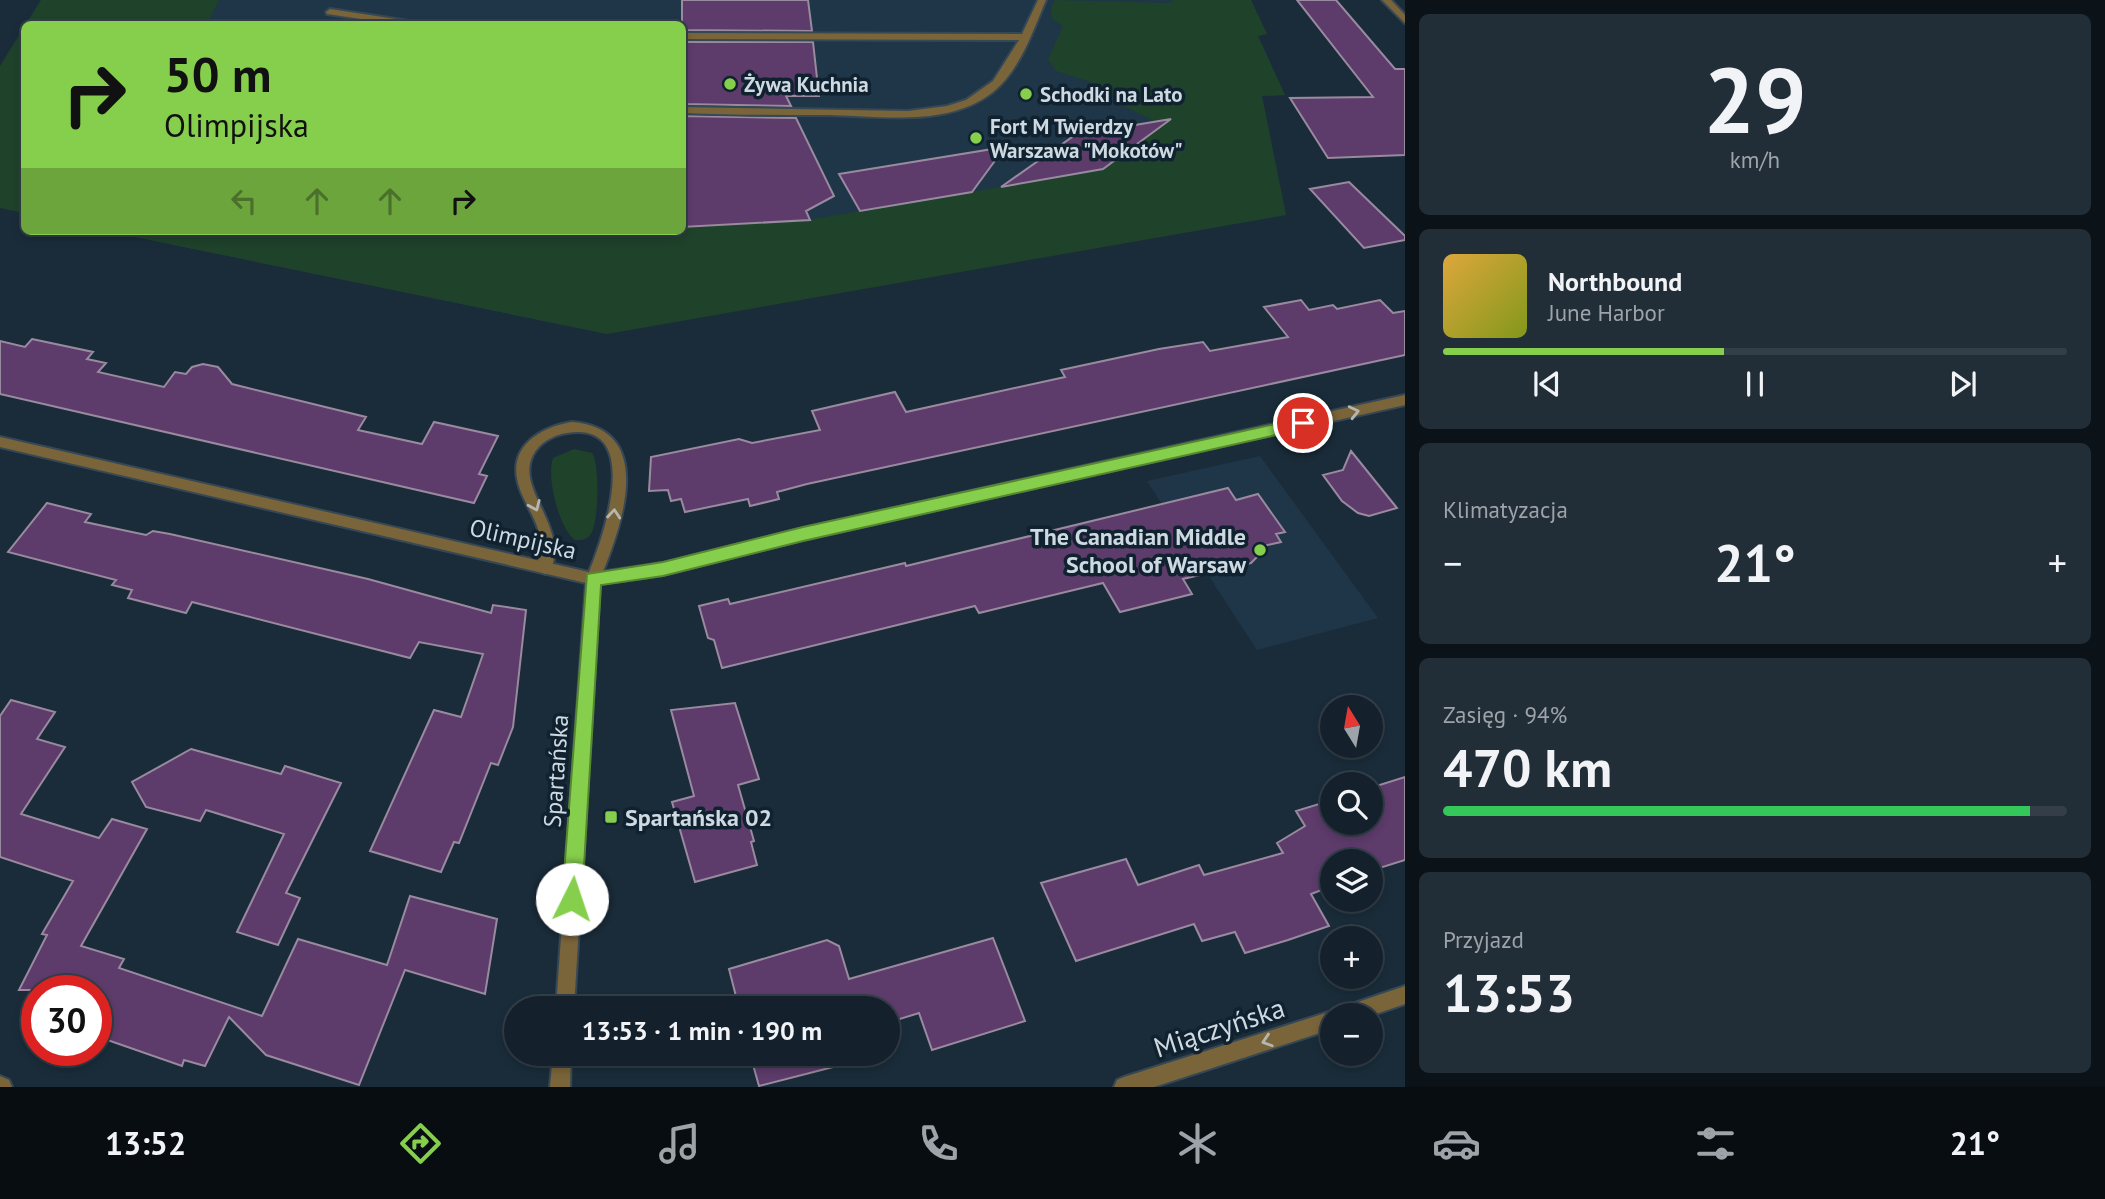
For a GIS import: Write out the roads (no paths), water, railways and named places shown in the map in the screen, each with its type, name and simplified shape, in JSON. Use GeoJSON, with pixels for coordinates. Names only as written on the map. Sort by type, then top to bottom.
{"type":"FeatureCollection","features":[{"type":"Feature","properties":{"kind":"street"},"geometry":{"type":"LineString","coordinates":[[686,110],[876,115],[954,107],[990,90],[1003,76],[1037,16],[1042,0]]}},
{"type":"Feature","properties":{"kind":"street"},"geometry":{"type":"LineString","coordinates":[[1386,0],[1405,20]]}},
{"type":"Feature","properties":{"kind":"street"},"geometry":{"type":"LineString","coordinates":[[330,12],[389,21]]}},
{"type":"Feature","properties":{"kind":"street"},"geometry":{"type":"LineString","coordinates":[[686,36],[1024,37]]}},
{"type":"Feature","properties":{"kind":"street","name":"Olimpijska"},"geometry":{"type":"LineString","coordinates":[[0,442],[593,579],[663,569],[816,531],[1405,400]]}},
{"type":"Feature","properties":{"kind":"street","name":"Spartańska"},"geometry":{"type":"LineString","coordinates":[[545,568],[548,542],[525,484],[523,468],[526,454],[546,433],[561,428],[589,428],[610,442],[619,466],[613,528],[593,579],[566,996]]}},
{"type":"Feature","properties":{"kind":"street"},"geometry":{"type":"LineString","coordinates":[[1381,1003],[1405,995]]}},
{"type":"Feature","properties":{"kind":"street","name":"Miączyńska"},"geometry":{"type":"LineString","coordinates":[[1124,1087],[1320,1024]]}},
{"type":"Feature","properties":{"kind":"street"},"geometry":{"type":"LineString","coordinates":[[560,1087],[561,1066]]}},
{"type":"Feature","properties":{"kind":"place","name":"Żywa Kuchnia"},"geometry":{"type":"Point","coordinates":[730,84]}},
{"type":"Feature","properties":{"kind":"place","name":"Schodki na Lato"},"geometry":{"type":"Point","coordinates":[1026,94]}},
{"type":"Feature","properties":{"kind":"place","name":"Fort M Twierdzy Warszawa \"Mokotów\""},"geometry":{"type":"Point","coordinates":[976,138]}},
{"type":"Feature","properties":{"kind":"place","name":"The Canadian Middle School of Warsaw"},"geometry":{"type":"Point","coordinates":[1260,550]}},
{"type":"Feature","properties":{"kind":"place","name":"Spartańska 02"},"geometry":{"type":"Point","coordinates":[611,817]}}]}
